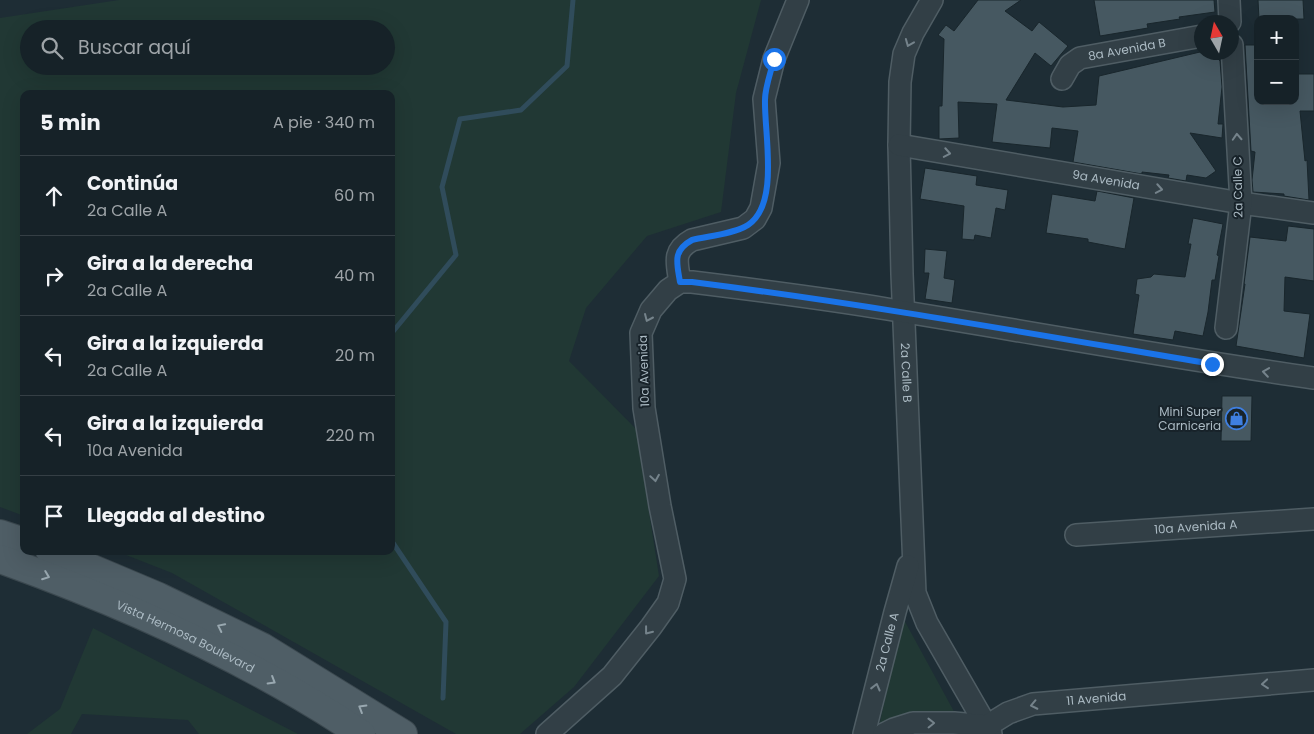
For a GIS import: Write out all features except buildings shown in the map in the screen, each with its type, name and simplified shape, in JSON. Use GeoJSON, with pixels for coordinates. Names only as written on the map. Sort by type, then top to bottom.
{"type":"FeatureCollection","features":[{"type":"Feature","properties":{"kind":"main road"},"geometry":{"type":"LineString","coordinates":[[0,534],[20,541]]}},
{"type":"Feature","properties":{"kind":"main road","name":"Vista Hermosa Boulevard"},"geometry":{"type":"LineString","coordinates":[[59,555],[159,597],[262,647],[403,734]]}},
{"type":"Feature","properties":{"kind":"main road","name":"Vista Hermosa Boulevard"},"geometry":{"type":"LineString","coordinates":[[0,559],[64,582],[176,630],[241,662],[361,734]]}},
{"type":"Feature","properties":{"kind":"street"},"geometry":{"type":"LineString","coordinates":[[798,0],[774,59],[764,99],[769,163],[762,208],[755,219],[743,228],[686,243],[681,248],[676,259],[680,282],[774,292],[1212,364],[1314,378]]}},
{"type":"Feature","properties":{"kind":"street","name":"2a Calle B"},"geometry":{"type":"LineString","coordinates":[[932,0],[913,33],[904,54],[900,82],[898,145],[915,593],[927,623],[989,730]]}},
{"type":"Feature","properties":{"kind":"street"},"geometry":{"type":"LineString","coordinates":[[1229,0],[1230,15]]}},
{"type":"Feature","properties":{"kind":"street","name":"8a Avenida B"},"geometry":{"type":"LineString","coordinates":[[1062,78],[1070,65],[1080,58],[1194,37]]}},
{"type":"Feature","properties":{"kind":"street","name":"2a Calle C"},"geometry":{"type":"LineString","coordinates":[[1226,328],[1240,203],[1233,60]]}},
{"type":"Feature","properties":{"kind":"street","name":"9a Avenida"},"geometry":{"type":"LineString","coordinates":[[898,145],[1240,203],[1314,213]]}},
{"type":"Feature","properties":{"kind":"street","name":"10a Avenida"},"geometry":{"type":"LineString","coordinates":[[547,734],[612,676],[668,603],[675,579],[660,506],[644,408],[641,333],[651,310],[668,290],[680,282]]}},
{"type":"Feature","properties":{"kind":"street","name":"10a Avenida A"},"geometry":{"type":"LineString","coordinates":[[1076,535],[1314,520]]}},
{"type":"Feature","properties":{"kind":"street","name":"2a Calle A"},"geometry":{"type":"LineString","coordinates":[[864,734],[895,612],[913,552]]}},
{"type":"Feature","properties":{"kind":"street","name":"11 Avenida"},"geometry":{"type":"LineString","coordinates":[[989,730],[1008,713],[1033,704],[1314,680]]}},
{"type":"Feature","properties":{"kind":"street"},"geometry":{"type":"LineString","coordinates":[[884,734],[913,723],[954,722],[989,730]]}},
{"type":"Feature","properties":{"kind":"green space"},"geometry":{"type":"Polygon","coordinates":[[[119,0],[761,0],[736,93],[721,212],[647,236],[586,308],[569,361],[636,429],[659,576],[574,687],[520,734],[456,734],[172,573],[126,555],[395,555],[395,90],[20,90],[20,514],[0,507],[0,18],[119,0]]]}},
{"type":"Feature","properties":{"kind":"green space"},"geometry":{"type":"Polygon","coordinates":[[[903,618],[957,717],[879,726],[903,618]]]}},
{"type":"Feature","properties":{"kind":"green space"},"geometry":{"type":"Polygon","coordinates":[[[93,628],[298,734],[199,734],[188,720],[82,714],[71,734],[27,734],[60,709],[93,628]]]}},
{"type":"Feature","properties":{"kind":"waterway"},"geometry":{"type":"LineString","coordinates":[[395,329],[456,255],[442,187],[460,119],[521,110],[567,66],[573,0]]}},
{"type":"Feature","properties":{"kind":"waterway"},"geometry":{"type":"LineString","coordinates":[[395,546],[446,622],[443,698]]}},
{"type":"Feature","properties":{"kind":"place","name":"Mini Super Carniceria"},"geometry":{"type":"Point","coordinates":[1237,419]}},
{"type":"Feature","properties":{"kind":"route"},"geometry":{"type":"LineString","coordinates":[[774,59],[764,99],[769,163],[762,208],[755,219],[743,228],[686,243],[681,248],[676,259],[680,282],[774,292],[888,309],[1212,364]]}}]}
